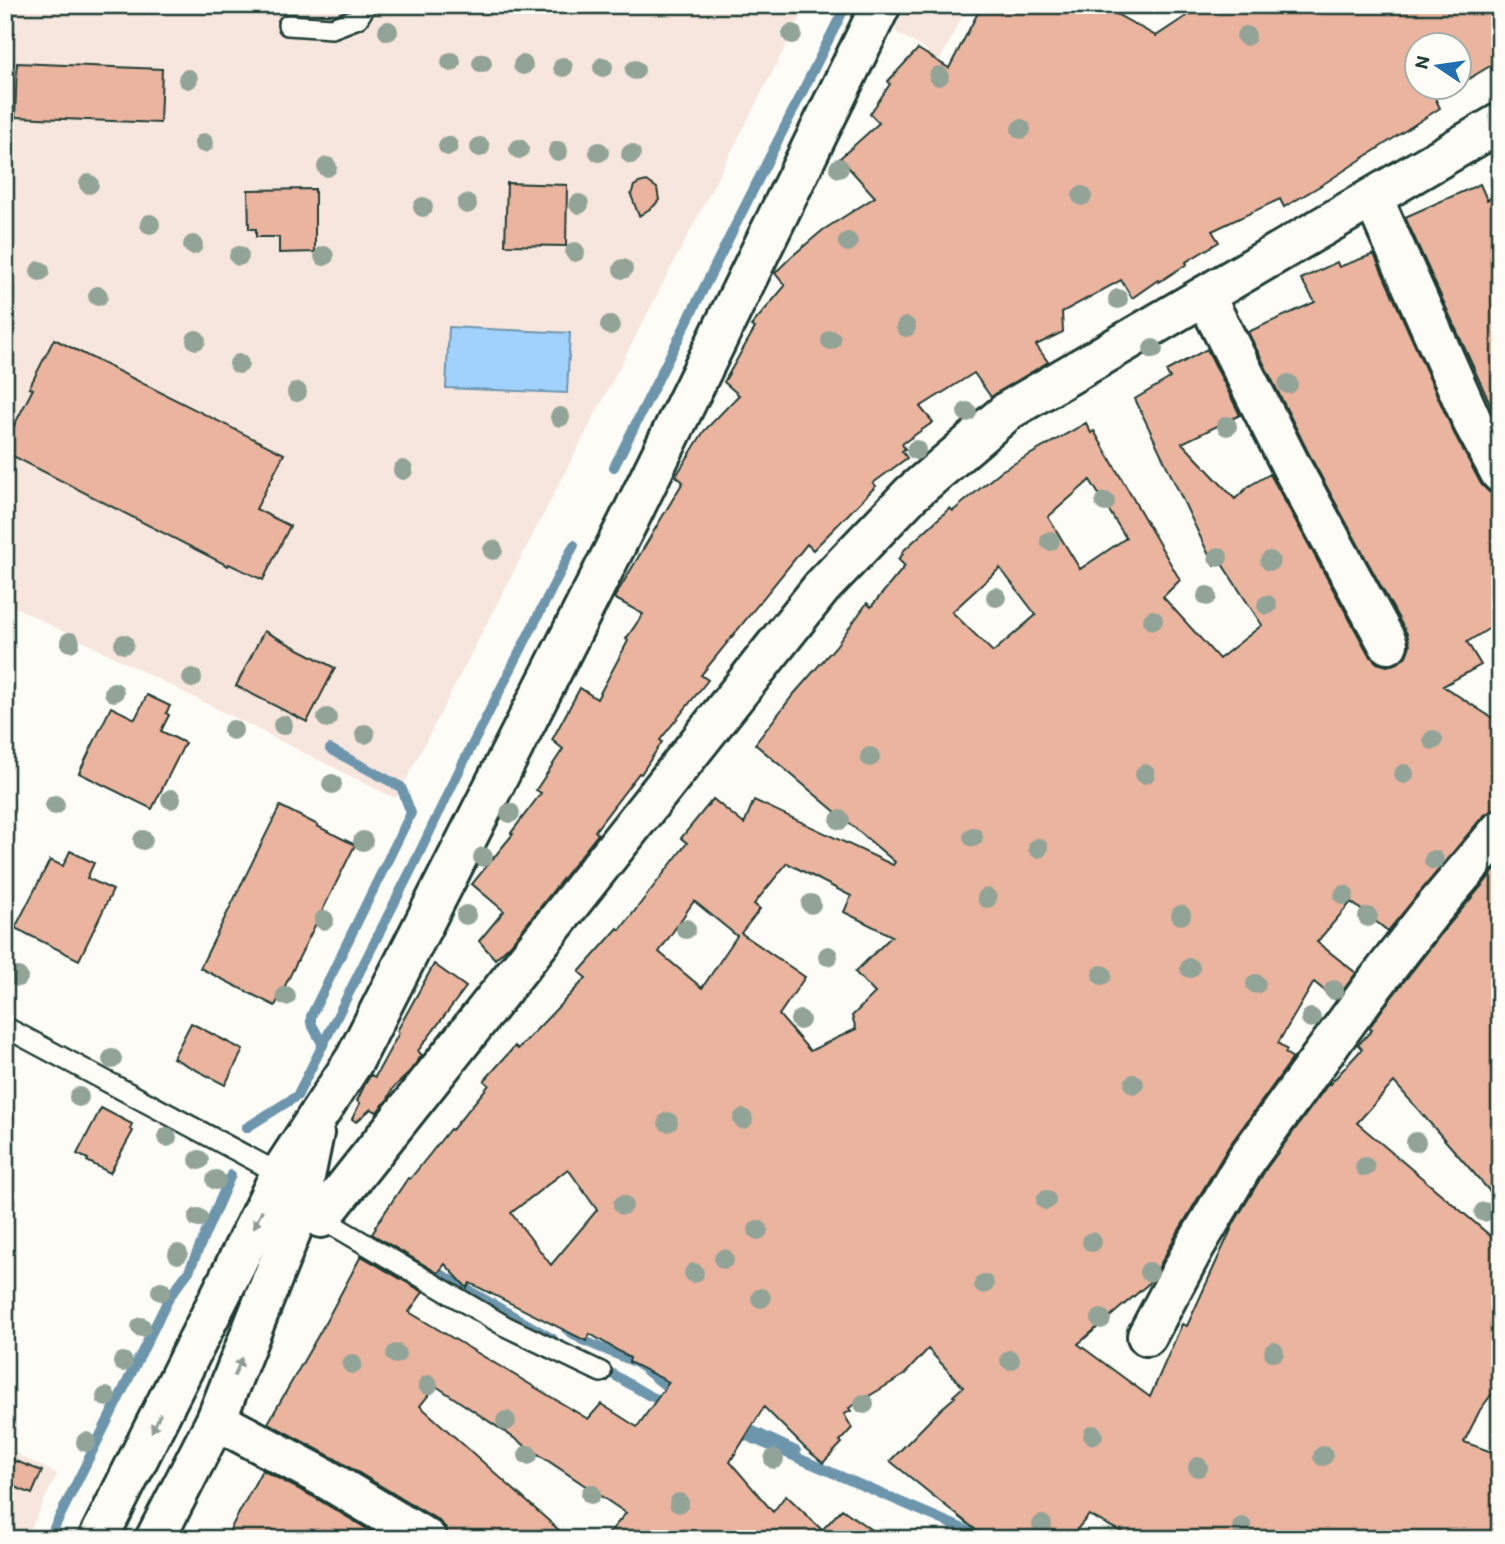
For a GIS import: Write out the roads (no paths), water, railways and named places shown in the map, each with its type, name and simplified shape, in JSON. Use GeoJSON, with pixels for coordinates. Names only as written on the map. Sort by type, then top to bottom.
{"type":"FeatureCollection","features":[{"type":"Feature","properties":{"kind":"street"},"geometry":{"type":"LineString","coordinates":[[155,1539],[216,1420],[301,1198],[317,1118],[355,1059],[629,520],[881,5]]}},
{"type":"Feature","properties":{"kind":"street"},"geometry":{"type":"LineString","coordinates":[[98,1539],[230,1276],[301,1198],[822,587],[912,495],[1009,410],[1500,123]]}},
{"type":"Feature","properties":{"kind":"street"},"geometry":{"type":"LineString","coordinates":[[1373,198],[1473,423],[1500,473]]}},
{"type":"Feature","properties":{"kind":"street"},"geometry":{"type":"LineString","coordinates":[[1205,296],[1292,468],[1388,644]]}},
{"type":"Feature","properties":{"kind":"street"},"geometry":{"type":"LineString","coordinates":[[1147,1336],[1194,1248],[1248,1157],[1367,994],[1429,914],[1500,830]]}},
{"type":"Feature","properties":{"kind":"street"},"geometry":{"type":"LineString","coordinates":[[216,1420],[323,1477],[427,1539]]}},
{"type":"Feature","properties":{"kind":"lane"},"geometry":{"type":"LineString","coordinates":[[288,25],[332,28],[358,18],[366,5]]}},
{"type":"Feature","properties":{"kind":"lane"},"geometry":{"type":"LineString","coordinates":[[5,1027],[301,1198],[505,1326],[601,1372]]}},
{"type":"Feature","properties":{"kind":"water"},"geometry":{"type":"Polygon","coordinates":[[[449,327],[570,333],[567,393],[446,388],[449,327]]]}},
{"type":"Feature","properties":{"kind":"waterway"},"geometry":{"type":"LineString","coordinates":[[614,467],[846,5]]}},
{"type":"Feature","properties":{"kind":"waterway"},"geometry":{"type":"LineString","coordinates":[[246,1128],[297,1096],[574,545]]}},
{"type":"Feature","properties":{"kind":"waterway"},"geometry":{"type":"LineString","coordinates":[[323,1045],[311,1023],[311,1016],[411,813],[401,787],[330,749]]}},
{"type":"Feature","properties":{"kind":"waterway"},"geometry":{"type":"LineString","coordinates":[[54,1528],[170,1296],[189,1271],[231,1175]]}},
{"type":"Feature","properties":{"kind":"waterway"},"geometry":{"type":"LineString","coordinates":[[427,1266],[553,1339]]}},
{"type":"Feature","properties":{"kind":"waterway"},"geometry":{"type":"LineString","coordinates":[[566,1329],[582,1340],[637,1363],[676,1394]]}},
{"type":"Feature","properties":{"kind":"waterway"},"geometry":{"type":"LineString","coordinates":[[599,1366],[648,1395],[669,1404]]}},
{"type":"Feature","properties":{"kind":"waterway"},"geometry":{"type":"LineString","coordinates":[[740,1425],[796,1451]]}},
{"type":"Feature","properties":{"kind":"waterway"},"geometry":{"type":"LineString","coordinates":[[735,1431],[987,1539]]}}]}
